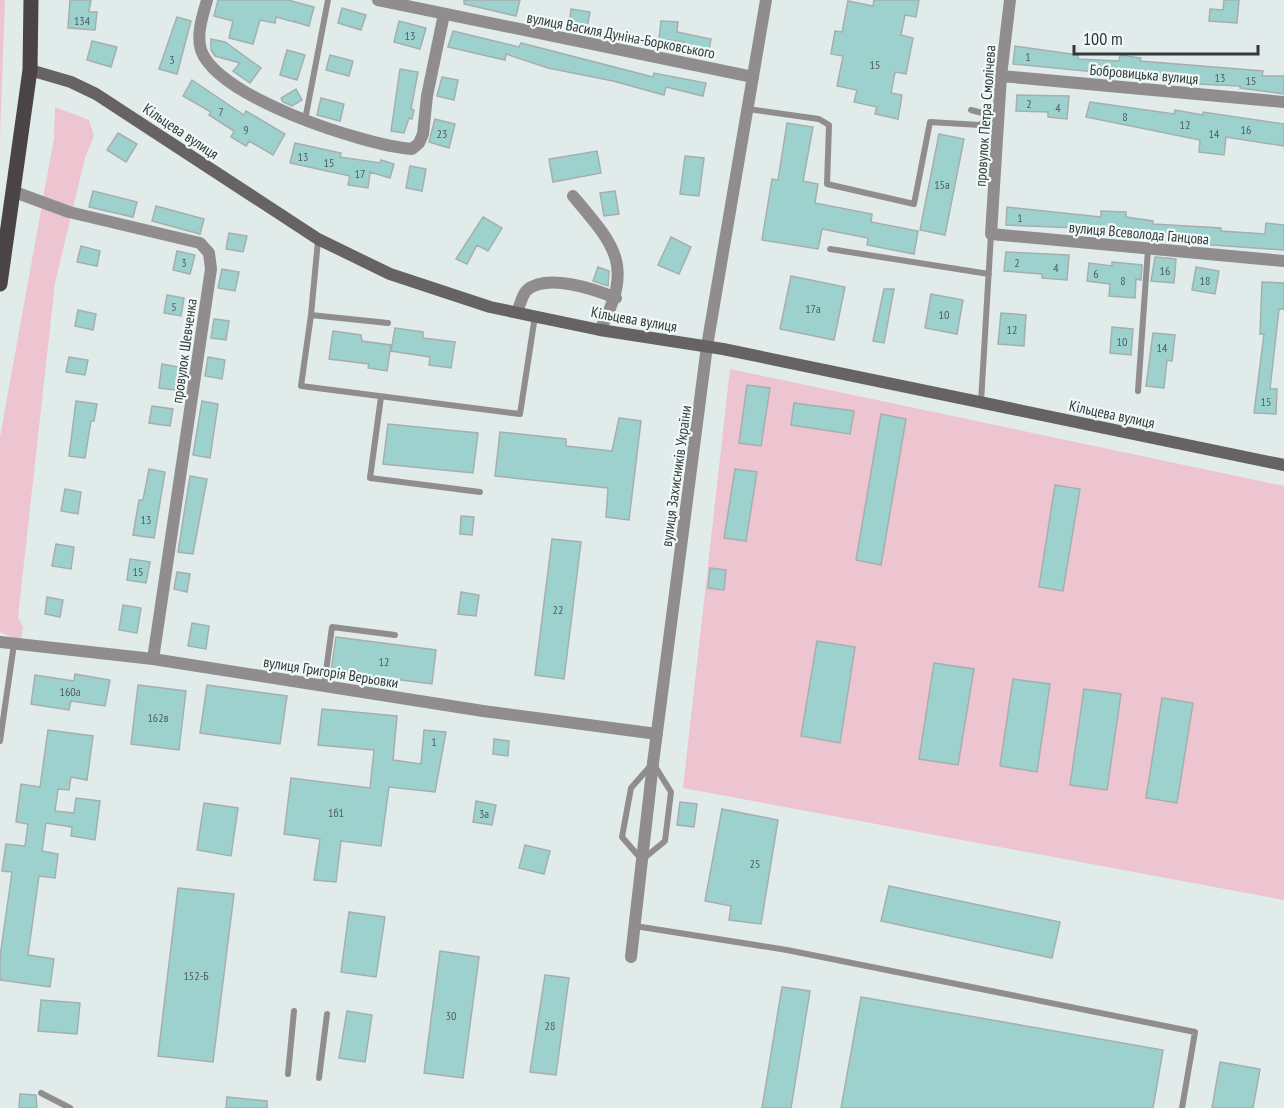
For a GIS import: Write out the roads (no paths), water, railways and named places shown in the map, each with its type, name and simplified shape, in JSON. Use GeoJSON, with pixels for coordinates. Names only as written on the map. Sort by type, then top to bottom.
{"type":"FeatureCollection","features":[{"type":"Feature","properties":{"kind":"main road"},"geometry":{"type":"LineString","coordinates":[[0,284],[30,70],[31,0]]}},
{"type":"Feature","properties":{"kind":"main road","name":"Кільцева вулиця"},"geometry":{"type":"LineString","coordinates":[[30,70],[71,82],[96,94],[318,239],[390,274],[490,308],[600,330],[707,346],[1284,465]]}},
{"type":"Feature","properties":{"kind":"street"},"geometry":{"type":"LineString","coordinates":[[207,0],[200,32],[201,49],[211,66],[244,91],[305,120],[364,141],[412,149],[419,143],[423,134],[427,96],[444,14]]}},
{"type":"Feature","properties":{"kind":"street","name":"вулиця Василя Дуніна-Борковського"},"geometry":{"type":"LineString","coordinates":[[378,0],[753,77]]}},
{"type":"Feature","properties":{"kind":"street","name":"вулиця Захисників України"},"geometry":{"type":"LineString","coordinates":[[631,957],[653,763],[707,346],[766,0]]}},
{"type":"Feature","properties":{"kind":"street","name":"провулок Петра Смолічева"},"geometry":{"type":"LineString","coordinates":[[992,234],[993,116],[1001,76],[1010,0]]}},
{"type":"Feature","properties":{"kind":"street","name":"Бобровицька вулиця"},"geometry":{"type":"LineString","coordinates":[[1001,76],[1284,102]]}},
{"type":"Feature","properties":{"kind":"street","name":"провулок Шевченка"},"geometry":{"type":"LineString","coordinates":[[12,191],[69,212],[200,243],[209,253],[212,268],[153,659]]}},
{"type":"Feature","properties":{"kind":"street"},"geometry":{"type":"LineString","coordinates":[[573,196],[606,233],[618,259],[615,298],[600,330]]}},
{"type":"Feature","properties":{"kind":"street","name":"вулиця Всеволода Ганцова"},"geometry":{"type":"LineString","coordinates":[[992,234],[1284,261]]}},
{"type":"Feature","properties":{"kind":"street"},"geometry":{"type":"LineString","coordinates":[[517,312],[526,291],[539,284],[569,284],[596,290],[615,298]]}},
{"type":"Feature","properties":{"kind":"street","name":"вулиця Григорія Верьовки"},"geometry":{"type":"LineString","coordinates":[[0,642],[153,659],[657,734]]}},
{"type":"Feature","properties":{"kind":"lane"},"geometry":{"type":"LineString","coordinates":[[305,120],[328,0]]}},
{"type":"Feature","properties":{"kind":"lane"},"geometry":{"type":"LineString","coordinates":[[748,109],[819,119],[829,125],[827,184],[914,204],[930,122],[980,125],[993,116]]}},
{"type":"Feature","properties":{"kind":"lane"},"geometry":{"type":"LineString","coordinates":[[971,110],[993,116]]}},
{"type":"Feature","properties":{"kind":"lane"},"geometry":{"type":"LineString","coordinates":[[981,402],[992,234]]}},
{"type":"Feature","properties":{"kind":"lane"},"geometry":{"type":"LineString","coordinates":[[318,239],[301,386],[519,414],[535,316]]}},
{"type":"Feature","properties":{"kind":"lane"},"geometry":{"type":"LineString","coordinates":[[830,249],[989,274]]}},
{"type":"Feature","properties":{"kind":"lane"},"geometry":{"type":"LineString","coordinates":[[1138,391],[1148,249]]}},
{"type":"Feature","properties":{"kind":"lane"},"geometry":{"type":"LineString","coordinates":[[311,315],[388,323]]}},
{"type":"Feature","properties":{"kind":"lane"},"geometry":{"type":"LineString","coordinates":[[381,397],[370,478],[480,492]]}},
{"type":"Feature","properties":{"kind":"lane"},"geometry":{"type":"LineString","coordinates":[[324,686],[332,627],[395,635]]}},
{"type":"Feature","properties":{"kind":"lane"},"geometry":{"type":"LineString","coordinates":[[0,741],[14,644]]}},
{"type":"Feature","properties":{"kind":"lane"},"geometry":{"type":"LineString","coordinates":[[653,763],[671,792],[665,841],[642,860],[622,837],[631,788],[653,763]]}},
{"type":"Feature","properties":{"kind":"lane"},"geometry":{"type":"LineString","coordinates":[[634,926],[787,950],[1195,1032],[1182,1108]]}},
{"type":"Feature","properties":{"kind":"lane"},"geometry":{"type":"LineString","coordinates":[[288,1074],[294,1011]]}},
{"type":"Feature","properties":{"kind":"lane"},"geometry":{"type":"LineString","coordinates":[[319,1078],[327,1014]]}},
{"type":"Feature","properties":{"kind":"lane"},"geometry":{"type":"LineString","coordinates":[[41,1093],[70,1108]]}}]}
